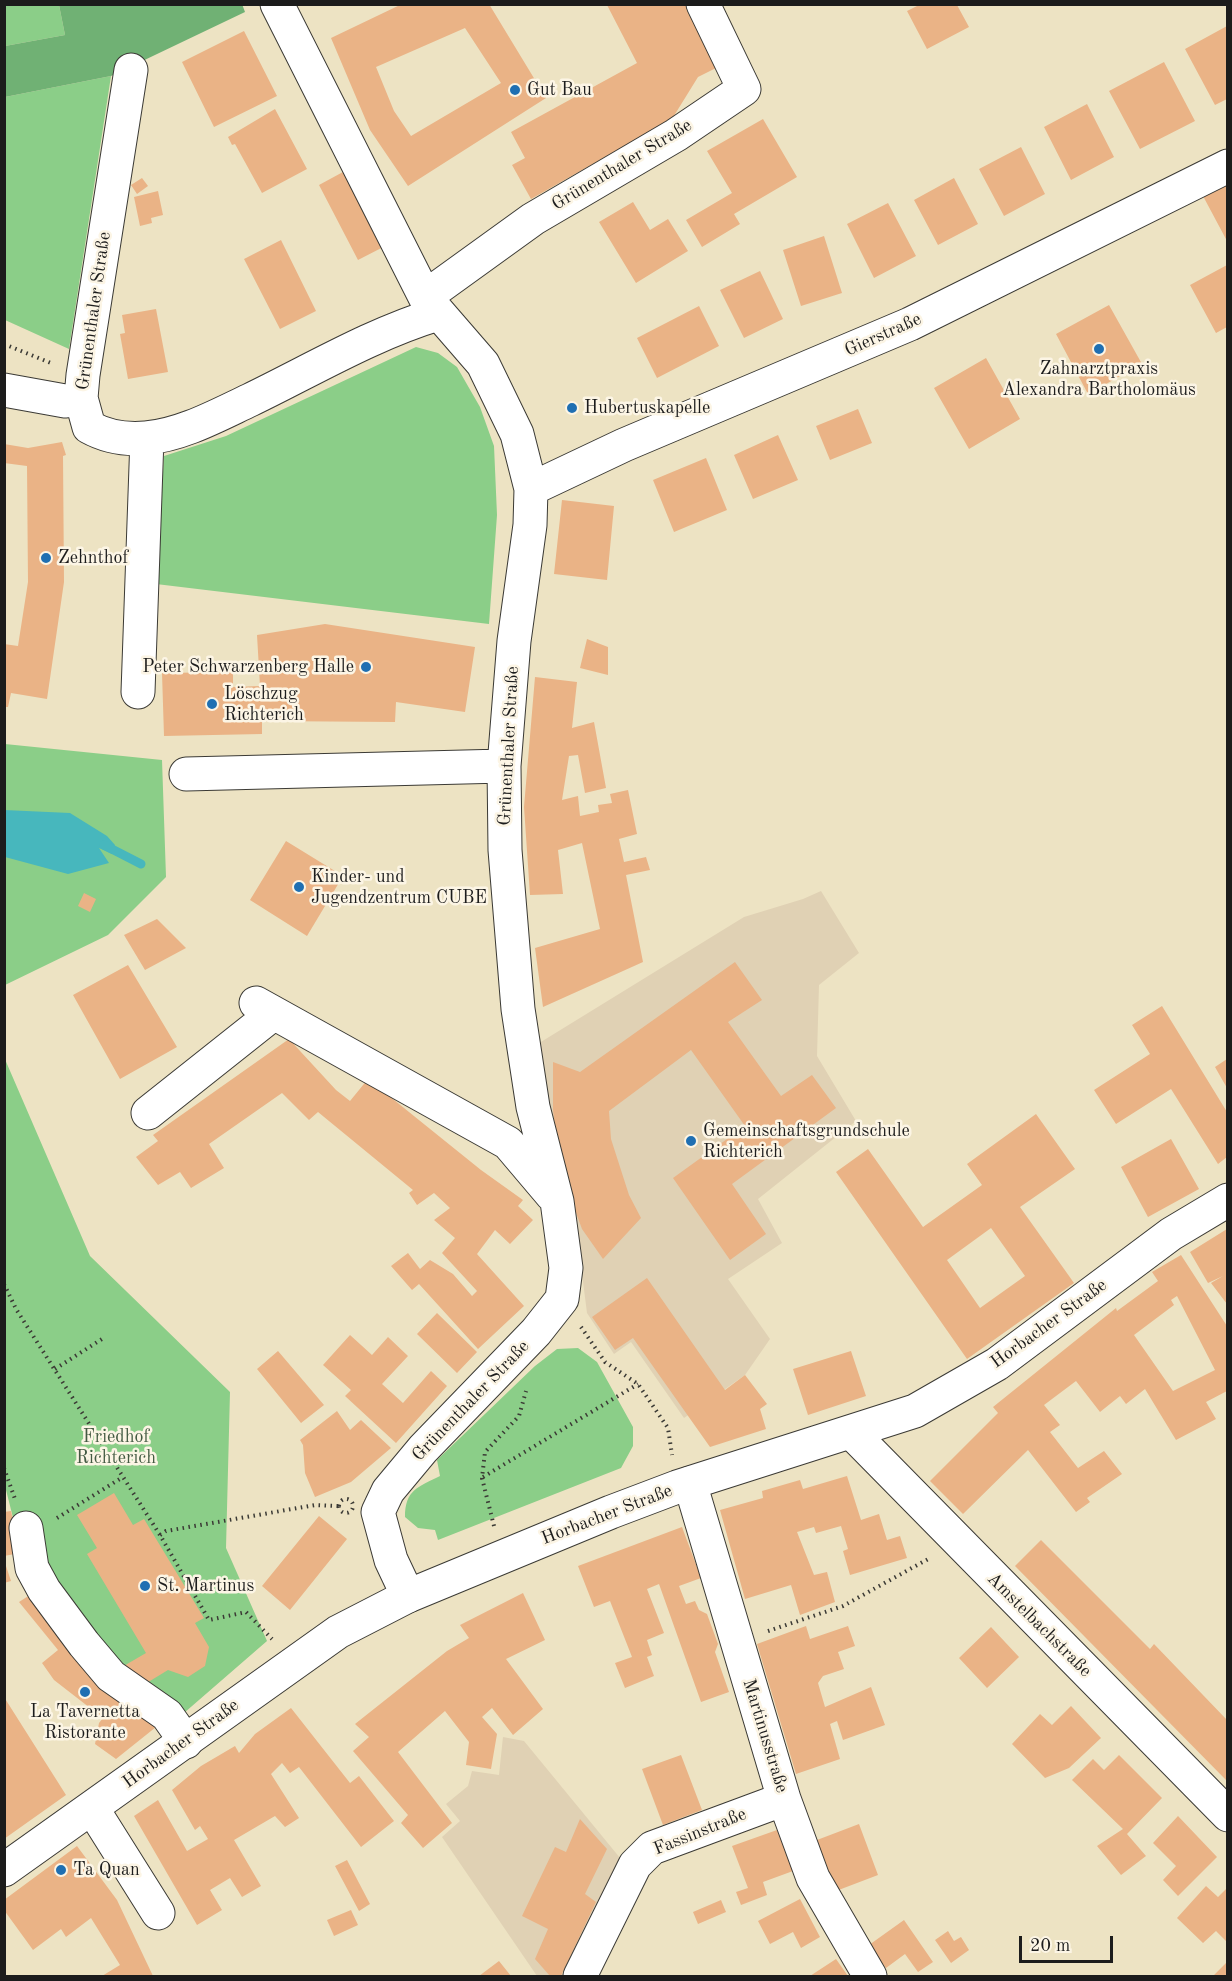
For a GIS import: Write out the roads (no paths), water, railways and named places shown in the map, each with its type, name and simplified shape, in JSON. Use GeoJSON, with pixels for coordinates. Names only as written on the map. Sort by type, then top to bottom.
{"type":"FeatureCollection","features":[{"type":"Feature","properties":{"kind":"street","name":"Grünenthaler Straße"},"geometry":{"type":"LineString","coordinates":[[277,4],[432,305],[483,364],[517,434],[531,489],[530,525],[514,640],[504,766],[505,850],[518,1009],[533,1107],[557,1201],[566,1268],[562,1299],[514,1355],[423,1449],[388,1491],[378,1512],[391,1560],[408,1596]]}},
{"type":"Feature","properties":{"kind":"street","name":"Grünenthaler Straße"},"geometry":{"type":"LineString","coordinates":[[131,70],[82,386],[89,427],[108,437],[147,438],[217,415],[397,326],[432,305],[533,219],[676,135],[744,89],[703,4]]}},
{"type":"Feature","properties":{"kind":"street","name":"Gierstraße"},"geometry":{"type":"LineString","coordinates":[[531,489],[624,445],[910,324],[1227,166]]}},
{"type":"Feature","properties":{"kind":"street"},"geometry":{"type":"LineString","coordinates":[[4,390],[65,401],[82,386]]}},
{"type":"Feature","properties":{"kind":"street"},"geometry":{"type":"LineString","coordinates":[[138,692],[147,438]]}},
{"type":"Feature","properties":{"kind":"street"},"geometry":{"type":"LineString","coordinates":[[186,774],[504,766]]}},
{"type":"Feature","properties":{"kind":"street"},"geometry":{"type":"LineString","coordinates":[[148,1113],[265,1008],[508,1143],[557,1201]]}},
{"type":"Feature","properties":{"kind":"street","name":"Horbacher Straße"},"geometry":{"type":"LineString","coordinates":[[4,1870],[339,1632],[408,1596],[507,1554],[684,1485],[915,1411],[997,1364],[1171,1234],[1227,1200]]}},
{"type":"Feature","properties":{"kind":"street","name":"Amstelbachstraße"},"geometry":{"type":"LineString","coordinates":[[852,1433],[1227,1815]]}},
{"type":"Feature","properties":{"kind":"street","name":"Martinusstraße"},"geometry":{"type":"LineString","coordinates":[[684,1485],[736,1642],[784,1799],[813,1878],[870,1977]]}},
{"type":"Feature","properties":{"kind":"street"},"geometry":{"type":"LineString","coordinates":[[26,1528],[36,1575],[44,1590],[84,1644],[111,1676],[167,1715],[186,1742]]}},
{"type":"Feature","properties":{"kind":"street","name":"Fassinstraße"},"geometry":{"type":"LineString","coordinates":[[580,1977],[635,1865],[652,1848],[784,1799]]}},
{"type":"Feature","properties":{"kind":"street"},"geometry":{"type":"LineString","coordinates":[[92,1808],[158,1913]]}},
{"type":"Feature","properties":{"kind":"water"},"geometry":{"type":"Polygon","coordinates":[[[4,810],[70,813],[107,836],[115,845],[112,854],[99,848],[109,863],[68,874],[5,857],[4,810]]]}},
{"type":"Feature","properties":{"kind":"waterway"},"geometry":{"type":"LineString","coordinates":[[104,845],[141,864]]}},
{"type":"Feature","properties":{"kind":"place","name":"Gut Bau"},"geometry":{"type":"Point","coordinates":[515,90]}},
{"type":"Feature","properties":{"kind":"place","name":"Zahnarztpraxis Alexandra Bartholomäus"},"geometry":{"type":"Point","coordinates":[1099,349]}},
{"type":"Feature","properties":{"kind":"place","name":"Hubertuskapelle"},"geometry":{"type":"Point","coordinates":[572,408]}},
{"type":"Feature","properties":{"kind":"place","name":"Zehnthof"},"geometry":{"type":"Point","coordinates":[46,558]}},
{"type":"Feature","properties":{"kind":"place","name":"Peter Schwarzenberg Halle"},"geometry":{"type":"Point","coordinates":[366,667]}},
{"type":"Feature","properties":{"kind":"place","name":"Löschzug Richterich"},"geometry":{"type":"Point","coordinates":[212,704]}},
{"type":"Feature","properties":{"kind":"place","name":"Kinder- und Jugendzentrum CUBE"},"geometry":{"type":"Point","coordinates":[299,887]}},
{"type":"Feature","properties":{"kind":"place","name":"Gemeinschaftsgrundschule Richterich"},"geometry":{"type":"Point","coordinates":[691,1141]}},
{"type":"Feature","properties":{"kind":"place","name":"St. Martinus"},"geometry":{"type":"Point","coordinates":[145,1586]}},
{"type":"Feature","properties":{"kind":"place","name":"La Tavernetta Ristorante"},"geometry":{"type":"Point","coordinates":[85,1692]}},
{"type":"Feature","properties":{"kind":"place","name":"Ta Quan"},"geometry":{"type":"Point","coordinates":[61,1870]}},
{"type":"Feature","properties":{"kind":"park label","name":"Friedhof Richterich"},"geometry":{"type":"Point","coordinates":[116,1447]}}]}
